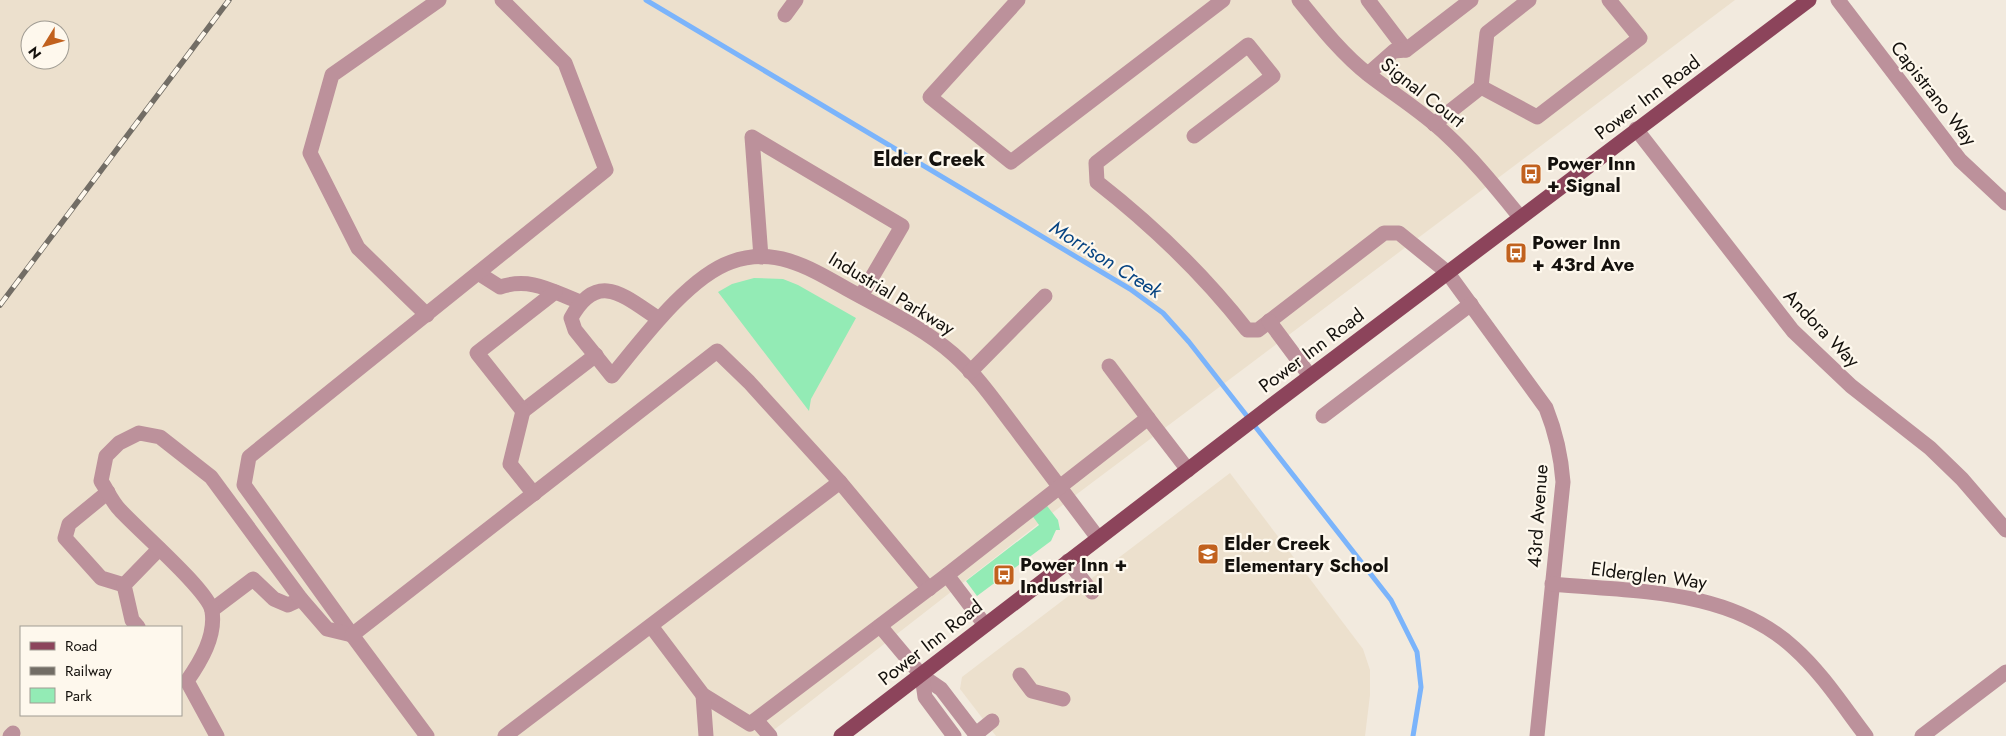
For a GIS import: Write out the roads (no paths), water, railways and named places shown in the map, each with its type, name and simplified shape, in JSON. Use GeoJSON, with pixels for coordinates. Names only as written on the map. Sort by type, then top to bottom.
{"type":"FeatureCollection","features":[{"type":"Feature","properties":{"kind":"main road","name":"Power Inn Road"},"geometry":{"type":"LineString","coordinates":[[841,736],[922,676],[985,625],[1310,376],[1809,0]]}},
{"type":"Feature","properties":{"kind":"street"},"geometry":{"type":"LineString","coordinates":[[427,314],[358,248],[310,153],[332,75],[439,0]]}},
{"type":"Feature","properties":{"kind":"street"},"geometry":{"type":"LineString","coordinates":[[427,736],[244,485],[249,457],[606,170],[565,63],[502,0]]}},
{"type":"Feature","properties":{"kind":"street"},"geometry":{"type":"LineString","coordinates":[[784,15],[796,0]]}},
{"type":"Feature","properties":{"kind":"street"},"geometry":{"type":"LineString","coordinates":[[1018,0],[930,97],[1011,162],[1223,0]]}},
{"type":"Feature","properties":{"kind":"street","name":"Signal Court"},"geometry":{"type":"LineString","coordinates":[[1299,0],[1339,48],[1368,74],[1434,124],[1479,167],[1520,217]]}},
{"type":"Feature","properties":{"kind":"street"},"geometry":{"type":"LineString","coordinates":[[1368,0],[1406,50]]}},
{"type":"Feature","properties":{"kind":"street"},"geometry":{"type":"LineString","coordinates":[[1368,74],[1394,51],[1406,50],[1471,0]]}},
{"type":"Feature","properties":{"kind":"street"},"geometry":{"type":"LineString","coordinates":[[1434,124],[1481,87],[1487,33],[1529,0]]}},
{"type":"Feature","properties":{"kind":"street"},"geometry":{"type":"LineString","coordinates":[[1481,87],[1537,117],[1640,38],[1609,0]]}},
{"type":"Feature","properties":{"kind":"street","name":"Capistrano Way"},"geometry":{"type":"LineString","coordinates":[[1838,0],[1960,160],[2006,203]]}},
{"type":"Feature","properties":{"kind":"street","name":"43rd Avenue"},"geometry":{"type":"LineString","coordinates":[[1194,136],[1273,76],[1248,46],[1096,163],[1097,182],[1136,213],[1224,301],[1247,330],[1258,330],[1384,233],[1399,233],[1447,272],[1535,390],[1555,430],[1561,456],[1563,482],[1537,736]]}},
{"type":"Feature","properties":{"kind":"street","name":"Andora Way"},"geometry":{"type":"LineString","coordinates":[[1636,129],[1793,331],[1851,386],[1930,448],[1962,478],[2006,530]]}},
{"type":"Feature","properties":{"kind":"street"},"geometry":{"type":"LineString","coordinates":[[761,256],[752,137],[902,226],[861,296]]}},
{"type":"Feature","properties":{"kind":"street","name":"Industrial Parkway"},"geometry":{"type":"LineString","coordinates":[[596,356],[612,376],[659,319],[714,270],[741,259],[761,256],[795,261],[932,337],[954,355],[984,387],[1098,538]]}},
{"type":"Feature","properties":{"kind":"street"},"geometry":{"type":"LineString","coordinates":[[478,273],[500,287],[519,282],[531,283],[580,302]]}},
{"type":"Feature","properties":{"kind":"street"},"geometry":{"type":"LineString","coordinates":[[534,494],[510,464],[523,411],[596,356],[575,330],[571,318],[580,302],[601,291],[616,291],[659,319]]}},
{"type":"Feature","properties":{"kind":"street"},"geometry":{"type":"LineString","coordinates":[[523,411],[477,353],[555,292]]}},
{"type":"Feature","properties":{"kind":"street"},"geometry":{"type":"LineString","coordinates":[[970,372],[1045,296]]}},
{"type":"Feature","properties":{"kind":"street"},"geometry":{"type":"LineString","coordinates":[[1323,416],[1471,304]]}},
{"type":"Feature","properties":{"kind":"street"},"geometry":{"type":"LineString","coordinates":[[1269,322],[1310,376]]}},
{"type":"Feature","properties":{"kind":"street"},"geometry":{"type":"LineString","coordinates":[[352,635],[716,351],[749,382],[840,482],[929,589]]}},
{"type":"Feature","properties":{"kind":"street"},"geometry":{"type":"LineString","coordinates":[[1109,366],[1188,470]]}},
{"type":"Feature","properties":{"kind":"street"},"geometry":{"type":"LineString","coordinates":[[651,626],[703,696],[750,724],[929,589],[1148,418]]}},
{"type":"Feature","properties":{"kind":"street"},"geometry":{"type":"LineString","coordinates":[[217,736],[185,676],[210,638],[212,610],[191,580],[118,508],[101,481],[106,456],[119,443],[139,433],[160,437],[211,477],[301,599],[327,629],[352,635]]}},
{"type":"Feature","properties":{"kind":"street"},"geometry":{"type":"LineString","coordinates":[[505,736],[840,482]]}},
{"type":"Feature","properties":{"kind":"street"},"geometry":{"type":"LineString","coordinates":[[108,492],[69,524],[65,538],[102,578],[124,585]]}},
{"type":"Feature","properties":{"kind":"street"},"geometry":{"type":"LineString","coordinates":[[124,585],[159,549]]}},
{"type":"Feature","properties":{"kind":"street"},"geometry":{"type":"LineString","coordinates":[[1068,561],[1092,592]]}},
{"type":"Feature","properties":{"kind":"street"},"geometry":{"type":"LineString","coordinates":[[947,575],[985,625]]}},
{"type":"Feature","properties":{"kind":"street"},"geometry":{"type":"LineString","coordinates":[[212,610],[253,579],[274,599],[288,605],[301,599]]}},
{"type":"Feature","properties":{"kind":"street","name":"Elderglen Way"},"geometry":{"type":"LineString","coordinates":[[1552,584],[1700,600],[1732,610],[1756,621],[1793,647],[1814,668],[1866,736]]}},
{"type":"Feature","properties":{"kind":"street"},"geometry":{"type":"LineString","coordinates":[[124,585],[132,620],[137,626]]}},
{"type":"Feature","properties":{"kind":"street"},"geometry":{"type":"LineString","coordinates":[[880,626],[922,676],[941,689],[976,735],[992,721]]}},
{"type":"Feature","properties":{"kind":"street"},"geometry":{"type":"LineString","coordinates":[[1922,736],[2006,672]]}},
{"type":"Feature","properties":{"kind":"street"},"geometry":{"type":"LineString","coordinates":[[1020,675],[1032,691],[1064,699]]}},
{"type":"Feature","properties":{"kind":"street"},"geometry":{"type":"LineString","coordinates":[[922,676],[925,697],[954,736]]}},
{"type":"Feature","properties":{"kind":"street"},"geometry":{"type":"LineString","coordinates":[[703,696],[706,736]]}},
{"type":"Feature","properties":{"kind":"street"},"geometry":{"type":"LineString","coordinates":[[756,720],[770,736]]}},
{"type":"Feature","properties":{"kind":"waterway","name":"Morrison Creek"},"geometry":{"type":"LineString","coordinates":[[646,0],[1130,289],[1163,313],[1189,342],[1391,600],[1417,652],[1421,687],[1413,736]]}},
{"type":"Feature","properties":{"kind":"railway"},"geometry":{"type":"LineString","coordinates":[[0,305],[229,0]]}},
{"type":"Feature","properties":{"kind":"place","name":"Power Inn + Signal"},"geometry":{"type":"Point","coordinates":[1531,174]}},
{"type":"Feature","properties":{"kind":"place","name":"Power Inn + 43rd Ave"},"geometry":{"type":"Point","coordinates":[1516,253]}},
{"type":"Feature","properties":{"kind":"place","name":"Elder Creek Elementary School"},"geometry":{"type":"Point","coordinates":[1208,554]}},
{"type":"Feature","properties":{"kind":"place","name":"Power Inn + Industrial"},"geometry":{"type":"Point","coordinates":[1004,575]}},
{"type":"Feature","properties":{"kind":"district","name":"Elder Creek"},"geometry":{"type":"Point","coordinates":[929,159]}}]}
